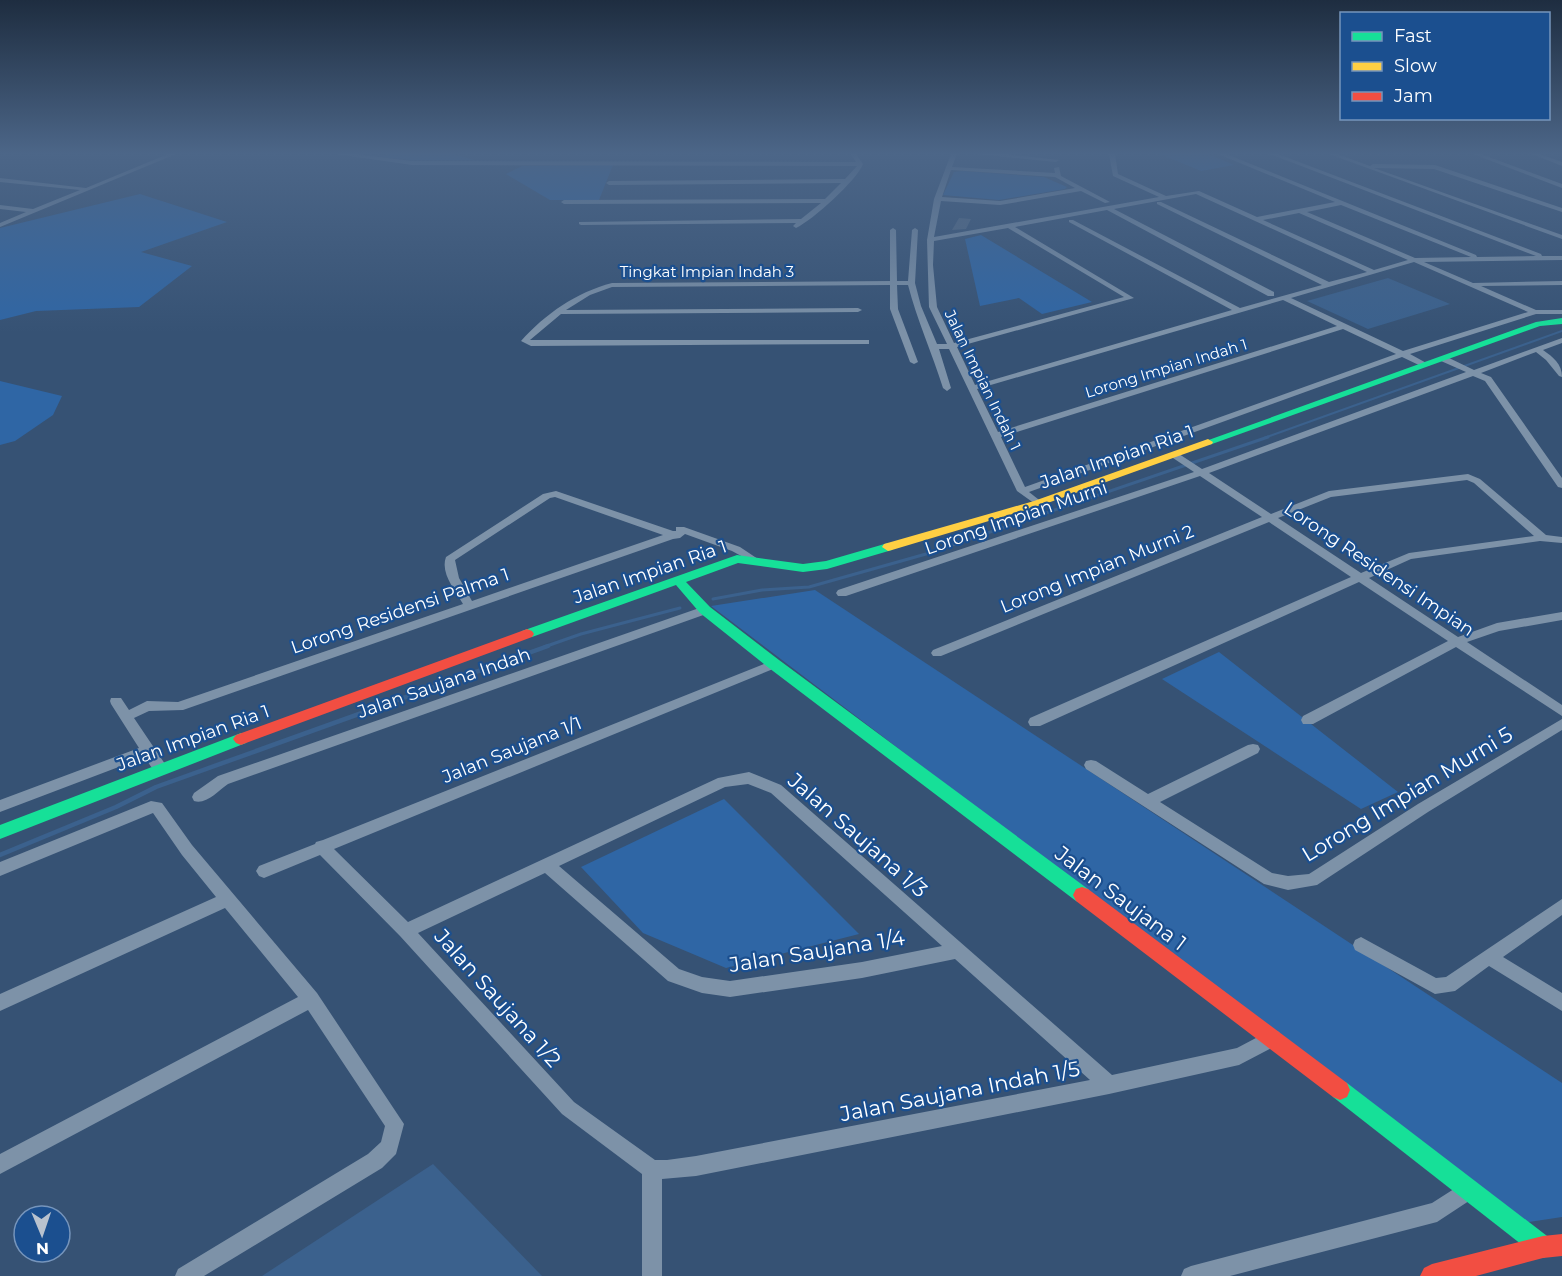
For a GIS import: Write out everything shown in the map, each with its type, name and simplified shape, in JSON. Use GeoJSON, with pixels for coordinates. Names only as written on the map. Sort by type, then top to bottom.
{"type":"FeatureCollection","features":[{"type":"Feature","properties":{"kind":"street"},"geometry":{"type":"LineString","coordinates":[[0,225],[29,214]]}},
{"type":"Feature","properties":{"kind":"street"},"geometry":{"type":"LineString","coordinates":[[581,223],[799,224],[812,214]]}},
{"type":"Feature","properties":{"kind":"street","name":"Jalan Impian Indah 1"},"geometry":{"type":"LineString","coordinates":[[935,214],[930,240],[930,281],[933,307],[1022,491],[1038,503]]}},
{"type":"Feature","properties":{"kind":"street"},"geometry":{"type":"LineString","coordinates":[[930,240],[1067,214]]}},
{"type":"Feature","properties":{"kind":"street"},"geometry":{"type":"LineString","coordinates":[[1123,214],[1271,294]]}},
{"type":"Feature","properties":{"kind":"street"},"geometry":{"type":"LineString","coordinates":[[1181,214],[1329,285]]}},
{"type":"Feature","properties":{"kind":"street"},"geometry":{"type":"LineString","coordinates":[[1245,214],[1373,272]]}},
{"type":"Feature","properties":{"kind":"street"},"geometry":{"type":"LineString","coordinates":[[1257,219],[1286,214]]}},
{"type":"Feature","properties":{"kind":"street"},"geometry":{"type":"LineString","coordinates":[[1306,214],[1535,312]]}},
{"type":"Feature","properties":{"kind":"street"},"geometry":{"type":"LineString","coordinates":[[1371,214],[1481,259]]}},
{"type":"Feature","properties":{"kind":"street"},"geometry":{"type":"LineString","coordinates":[[1428,214],[1545,258]]}},
{"type":"Feature","properties":{"kind":"street"},"geometry":{"type":"LineString","coordinates":[[1495,214],[1562,237]]}},
{"type":"Feature","properties":{"kind":"street"},"geometry":{"type":"LineString","coordinates":[[1071,221],[1239,311]]}},
{"type":"Feature","properties":{"kind":"street"},"geometry":{"type":"LineString","coordinates":[[934,347],[952,346],[1130,298],[1009,226]]}},
{"type":"Feature","properties":{"kind":"street"},"geometry":{"type":"LineString","coordinates":[[1544,231],[1562,228]]}},
{"type":"Feature","properties":{"kind":"street"},"geometry":{"type":"LineString","coordinates":[[1553,229],[1562,232]]}},
{"type":"Feature","properties":{"kind":"street"},"geometry":{"type":"LineString","coordinates":[[893,230],[894,309],[914,362]]}},
{"type":"Feature","properties":{"kind":"street","name":"Jalan Impian Indah 1"},"geometry":{"type":"LineString","coordinates":[[915,230],[911,283],[947,388]]}},
{"type":"Feature","properties":{"kind":"street"},"geometry":{"type":"LineString","coordinates":[[972,388],[1414,260],[1562,258]]}},
{"type":"Feature","properties":{"kind":"street","name":"Tingkat Impian Indah 3"},"geometry":{"type":"LineString","coordinates":[[866,342],[527,343],[525,341],[540,327],[595,288],[612,285],[911,283]]}},
{"type":"Feature","properties":{"kind":"street"},"geometry":{"type":"LineString","coordinates":[[1470,284],[1562,283]]}},
{"type":"Feature","properties":{"kind":"street"},"geometry":{"type":"LineString","coordinates":[[1284,298],[1426,365]]}},
{"type":"Feature","properties":{"kind":"street"},"geometry":{"type":"LineString","coordinates":[[561,312],[858,310]]}},
{"type":"Feature","properties":{"kind":"street","name":"Jalan Impian Ria 1"},"geometry":{"type":"LineString","coordinates":[[1022,491],[1404,354],[1535,312],[1562,312]]}},
{"type":"Feature","properties":{"kind":"street","name":"Jalan Impian Ria 1"},"geometry":{"type":"LineString","coordinates":[[0,832],[160,768],[737,559],[803,568],[827,565],[1180,459],[1426,365],[1450,361],[1539,324],[1562,321]]}},
{"type":"Feature","properties":{"kind":"street","name":"Lorong Impian Indah 1"},"geometry":{"type":"LineString","coordinates":[[995,435],[1344,327]]}},
{"type":"Feature","properties":{"kind":"street","name":"Lorong Impian Murni"},"geometry":{"type":"LineString","coordinates":[[842,593],[1198,471],[1472,370],[1562,340]]}},
{"type":"Feature","properties":{"kind":"street"},"geometry":{"type":"LineString","coordinates":[[1537,349],[1549,358],[1562,374]]}},
{"type":"Feature","properties":{"kind":"street"},"geometry":{"type":"LineString","coordinates":[[1450,361],[1488,379],[1562,485]]}},
{"type":"Feature","properties":{"kind":"street","name":"Lorong Residensi Impian"},"geometry":{"type":"LineString","coordinates":[[1180,459],[1562,711]]}},
{"type":"Feature","properties":{"kind":"street","name":"Lorong Impian Murni 2"},"geometry":{"type":"LineString","coordinates":[[937,653],[1329,494],[1468,477],[1477,481],[1543,538]]}},
{"type":"Feature","properties":{"kind":"street"},"geometry":{"type":"LineString","coordinates":[[558,487],[681,534]]}},
{"type":"Feature","properties":{"kind":"street"},"geometry":{"type":"LineString","coordinates":[[470,606],[452,575],[449,567],[450,559],[547,496],[556,494],[736,549],[756,561]]}},
{"type":"Feature","properties":{"kind":"street","name":"Lorong Residensi Palma 1"},"geometry":{"type":"LineString","coordinates":[[126,717],[147,706],[178,707],[681,534]]}},
{"type":"Feature","properties":{"kind":"street"},"geometry":{"type":"LineString","coordinates":[[1035,722],[1408,556],[1543,538],[1562,540]]}},
{"type":"Feature","properties":{"kind":"street","name":"Jalan Saujana 1"},"geometry":{"type":"LineString","coordinates":[[678,580],[705,610],[774,664],[1273,1038],[1543,1247]]}},
{"type":"Feature","properties":{"kind":"street","name":"Jalan Saujana Indah"},"geometry":{"type":"LineString","coordinates":[[199,797],[223,780],[705,610]]}},
{"type":"Feature","properties":{"kind":"street"},"geometry":{"type":"LineString","coordinates":[[1308,720],[1456,642],[1497,627],[1562,616]]}},
{"type":"Feature","properties":{"kind":"street","name":"Jalan Saujana 1/1"},"geometry":{"type":"LineString","coordinates":[[264,871],[774,664]]}},
{"type":"Feature","properties":{"kind":"street"},"geometry":{"type":"LineString","coordinates":[[116,701],[160,768]]}},
{"type":"Feature","properties":{"kind":"street","name":"Lorong Impian Murni 5"},"geometry":{"type":"LineString","coordinates":[[1091,765],[1269,879],[1288,883],[1312,880],[1423,808],[1562,724]]}},
{"type":"Feature","properties":{"kind":"street"},"geometry":{"type":"LineString","coordinates":[[1148,801],[1253,749]]}},
{"type":"Feature","properties":{"kind":"street"},"geometry":{"type":"LineString","coordinates":[[0,806],[148,750]]}},
{"type":"Feature","properties":{"kind":"street","name":"Jalan Saujana 1/3"},"geometry":{"type":"LineString","coordinates":[[406,931],[723,782],[749,778],[776,789],[1109,1085]]}},
{"type":"Feature","properties":{"kind":"street"},"geometry":{"type":"LineString","coordinates":[[0,869],[151,807],[160,811],[187,850],[311,999],[395,1124],[389,1147],[375,1161],[185,1276]]}},
{"type":"Feature","properties":{"kind":"street","name":"Jalan Saujana 1/2"},"geometry":{"type":"LineString","coordinates":[[321,846],[406,931],[568,1108],[652,1169]]}},
{"type":"Feature","properties":{"kind":"street","name":"Jalan Saujana 1/4"},"geometry":{"type":"LineString","coordinates":[[546,865],[674,975],[702,985],[730,989],[862,970],[957,951]]}},
{"type":"Feature","properties":{"kind":"street"},"geometry":{"type":"LineString","coordinates":[[0,1003],[228,899]]}},
{"type":"Feature","properties":{"kind":"street"},"geometry":{"type":"LineString","coordinates":[[1361,945],[1435,986],[1449,985],[1562,906]]}},
{"type":"Feature","properties":{"kind":"street"},"geometry":{"type":"LineString","coordinates":[[1489,957],[1562,1003]]}},
{"type":"Feature","properties":{"kind":"street"},"geometry":{"type":"LineString","coordinates":[[0,1164],[311,999]]}},
{"type":"Feature","properties":{"kind":"street","name":"Jalan Saujana Indah 1/5"},"geometry":{"type":"LineString","coordinates":[[652,1169],[667,1170],[696,1166],[1109,1085],[1239,1056],[1273,1038]]}},
{"type":"Feature","properties":{"kind":"street"},"geometry":{"type":"LineString","coordinates":[[651,1276],[652,1169]]}},
{"type":"Feature","properties":{"kind":"street"},"geometry":{"type":"LineString","coordinates":[[1191,1276],[1437,1212],[1468,1190]]}},
{"type":"Feature","properties":{"kind":"street"},"geometry":{"type":"LineString","coordinates":[[1432,1276],[1543,1247],[1562,1245]]}},
{"type":"Feature","properties":{"kind":"shaded area"},"geometry":{"type":"Polygon","coordinates":[[[60,214],[201,214],[227,222],[141,252],[192,266],[139,307],[36,311],[0,320],[0,228],[60,214]]]}},
{"type":"Feature","properties":{"kind":"shaded area"},"geometry":{"type":"Polygon","coordinates":[[[981,235],[1092,302],[1042,314],[1019,298],[980,306],[965,239],[981,235]]]}},
{"type":"Feature","properties":{"kind":"shaded area"},"geometry":{"type":"Polygon","coordinates":[[[1388,278],[1450,304],[1368,329],[1307,301],[1388,278]]]}},
{"type":"Feature","properties":{"kind":"shaded area"},"geometry":{"type":"Polygon","coordinates":[[[0,381],[62,396],[53,415],[15,441],[0,445],[0,381]]]}},
{"type":"Feature","properties":{"kind":"shaded area"},"geometry":{"type":"Polygon","coordinates":[[[815,590],[1562,1083],[1562,1217],[1523,1223],[711,606],[815,590]]]}},
{"type":"Feature","properties":{"kind":"shaded area"},"geometry":{"type":"Polygon","coordinates":[[[1219,652],[1398,792],[1361,809],[1162,679],[1219,652]]]}},
{"type":"Feature","properties":{"kind":"shaded area"},"geometry":{"type":"Polygon","coordinates":[[[724,799],[859,934],[726,968],[643,933],[581,867],[724,799]]]}},
{"type":"Feature","properties":{"kind":"shaded area"},"geometry":{"type":"Polygon","coordinates":[[[433,1164],[542,1276],[262,1276],[433,1164]]]}},
{"type":"Feature","properties":{"kind":"building"},"geometry":{"type":"Polygon","coordinates":[[[959,218],[971,219],[966,229],[952,230],[959,218]]]}},
{"type":"Feature","properties":{"kind":"waterway"},"geometry":{"type":"LineString","coordinates":[[1264,438],[1562,331]]}},
{"type":"Feature","properties":{"kind":"waterway"},"geometry":{"type":"LineString","coordinates":[[713,599],[762,590],[809,587],[926,554],[1268,437]]}},
{"type":"Feature","properties":{"kind":"waterway"},"geometry":{"type":"LineString","coordinates":[[544,647],[581,634],[680,608]]}},
{"type":"Feature","properties":{"kind":"waterway"},"geometry":{"type":"LineString","coordinates":[[0,855],[116,807],[156,787],[548,646]]}},
{"type":"Feature","properties":{"kind":"traffic: fast"},"geometry":{"type":"LineString","coordinates":[[1208,442],[1539,324],[1562,321]]}},
{"type":"Feature","properties":{"kind":"traffic: fast"},"geometry":{"type":"LineString","coordinates":[[527,634],[737,559],[803,568],[827,565],[888,547]]}},
{"type":"Feature","properties":{"kind":"traffic: fast"},"geometry":{"type":"LineString","coordinates":[[678,580],[705,610],[774,664],[1082,895]]}},
{"type":"Feature","properties":{"kind":"traffic: fast"},"geometry":{"type":"LineString","coordinates":[[0,832],[241,739]]}},
{"type":"Feature","properties":{"kind":"traffic: fast"},"geometry":{"type":"LineString","coordinates":[[1340,1090],[1543,1247]]}},
{"type":"Feature","properties":{"kind":"traffic: slow"},"geometry":{"type":"LineString","coordinates":[[888,547],[1038,503],[1208,442]]}},
{"type":"Feature","properties":{"kind":"traffic: jam"},"geometry":{"type":"LineString","coordinates":[[241,739],[527,634]]}},
{"type":"Feature","properties":{"kind":"traffic: jam"},"geometry":{"type":"LineString","coordinates":[[1082,895],[1340,1090]]}},
{"type":"Feature","properties":{"kind":"traffic: jam"},"geometry":{"type":"LineString","coordinates":[[1432,1276],[1543,1247],[1562,1245]]}}]}
